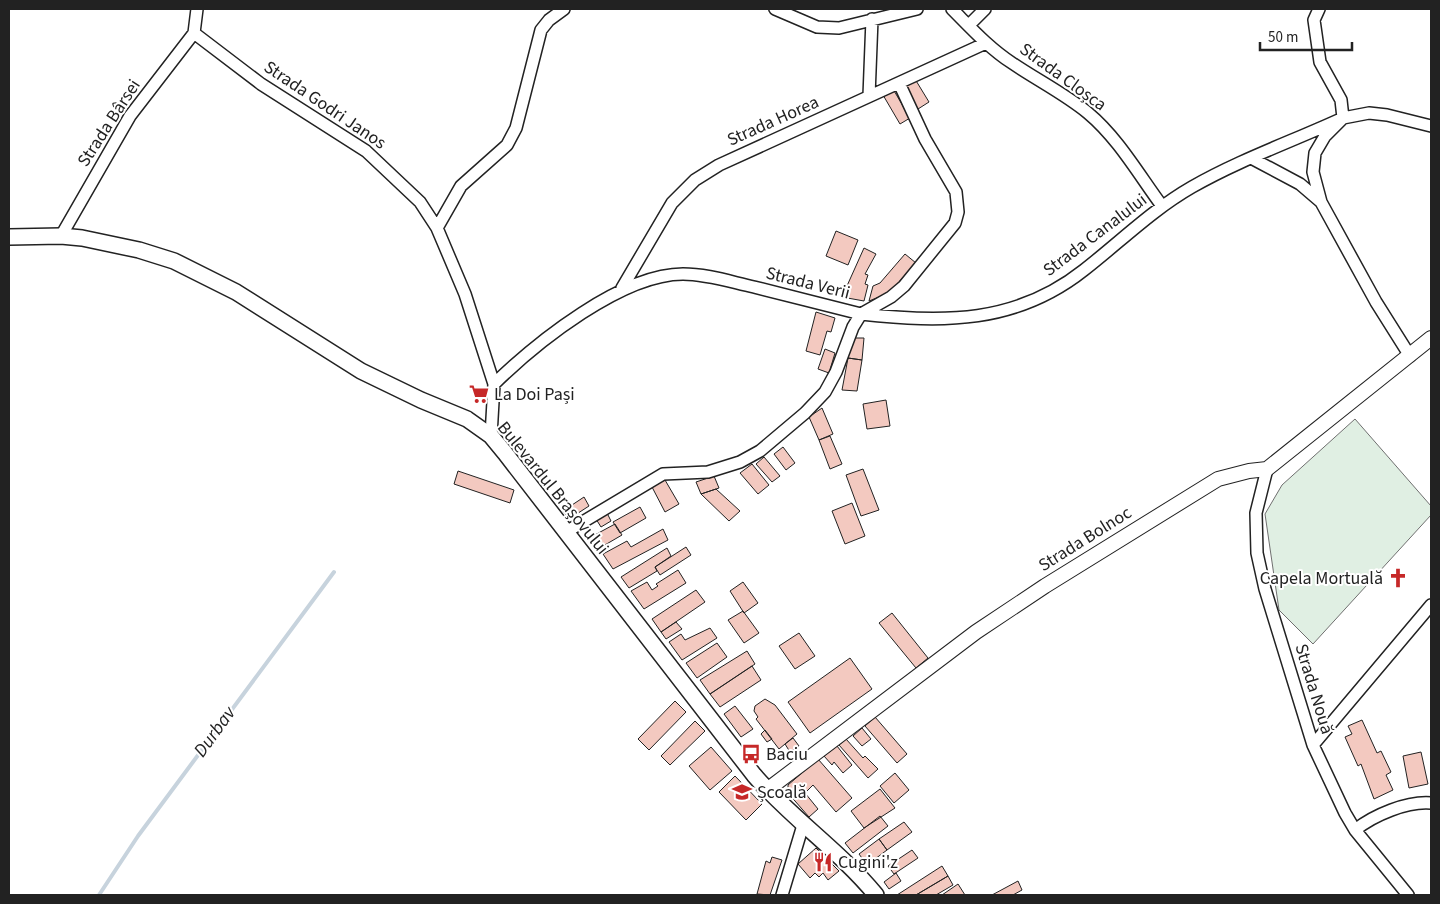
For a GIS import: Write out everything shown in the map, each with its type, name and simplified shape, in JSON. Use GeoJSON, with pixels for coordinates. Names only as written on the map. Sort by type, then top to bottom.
{"type":"FeatureCollection","features":[{"type":"Feature","properties":{"kind":"main road","name":"Bulevardul Brașovului"},"geometry":{"type":"LineString","coordinates":[[9,237],[61,236],[138,250],[174,261],[205,275],[264,309],[361,371],[404,393],[466,419],[491,436],[767,790],[846,862],[876,895]]}},
{"type":"Feature","properties":{"kind":"street"},"geometry":{"type":"LineString","coordinates":[[194,33],[197,9]]}},
{"type":"Feature","properties":{"kind":"street"},"geometry":{"type":"LineString","coordinates":[[437,228],[461,186],[507,145],[516,128],[541,30],[549,20],[564,9]]}},
{"type":"Feature","properties":{"kind":"street"},"geometry":{"type":"LineString","coordinates":[[775,9],[817,27],[839,28],[917,9]]}},
{"type":"Feature","properties":{"kind":"street","name":"Strada Cloșca"},"geometry":{"type":"LineString","coordinates":[[952,9],[986,43],[1011,63],[1059,92],[1089,114],[1114,141],[1162,206]]}},
{"type":"Feature","properties":{"kind":"street"},"geometry":{"type":"LineString","coordinates":[[969,25],[985,9]]}},
{"type":"Feature","properties":{"kind":"street"},"geometry":{"type":"LineString","coordinates":[[1319,9],[1314,20],[1320,62],[1341,100],[1343,118],[1325,136],[1315,153],[1313,172],[1321,202],[1376,302],[1410,356]]}},
{"type":"Feature","properties":{"kind":"street"},"geometry":{"type":"LineString","coordinates":[[869,96],[872,19]]}},
{"type":"Feature","properties":{"kind":"street","name":"Strada Godri Janos"},"geometry":{"type":"LineString","coordinates":[[194,33],[261,84],[366,151],[420,202],[437,228],[465,294],[494,384],[491,436]]}},
{"type":"Feature","properties":{"kind":"street","name":"Strada Bârsei"},"geometry":{"type":"LineString","coordinates":[[61,236],[130,116],[194,33]]}},
{"type":"Feature","properties":{"kind":"street","name":"Strada Horea"},"geometry":{"type":"LineString","coordinates":[[622,288],[672,203],[695,180],[719,165],[986,43]]}},
{"type":"Feature","properties":{"kind":"street","name":"Strada Verii"},"geometry":{"type":"LineString","coordinates":[[494,384],[518,360],[548,338],[622,288],[648,278],[667,275],[706,276],[861,314],[891,297],[904,286],[956,223],[958,212],[956,192],[925,139],[899,83]]}},
{"type":"Feature","properties":{"kind":"street","name":"Strada Canalului"},"geometry":{"type":"LineString","coordinates":[[861,314],[942,319],[974,318],[1014,308],[1050,292],[1082,272],[1162,206],[1192,187],[1343,118],[1368,113],[1387,115],[1431,126]]}},
{"type":"Feature","properties":{"kind":"street"},"geometry":{"type":"LineString","coordinates":[[1253,159],[1294,180],[1321,202]]}},
{"type":"Feature","properties":{"kind":"street"},"geometry":{"type":"LineString","coordinates":[[566,532],[663,474],[708,472],[740,462],[760,451],[805,413],[825,392],[836,372],[852,327],[861,314]]}},
{"type":"Feature","properties":{"kind":"street","name":"Strada Bolnoc"},"geometry":{"type":"LineString","coordinates":[[767,790],[928,667],[1044,586],[1218,479],[1249,471],[1267,469],[1431,338]]}},
{"type":"Feature","properties":{"kind":"street","name":"Strada Nouă"},"geometry":{"type":"LineString","coordinates":[[1267,469],[1256,514],[1257,553],[1265,589],[1313,745],[1355,830],[1408,895]]}},
{"type":"Feature","properties":{"kind":"street"},"geometry":{"type":"LineString","coordinates":[[1313,745],[1431,605]]}},
{"type":"Feature","properties":{"kind":"street"},"geometry":{"type":"LineString","coordinates":[[1355,830],[1370,818],[1431,803]]}},
{"type":"Feature","properties":{"kind":"street"},"geometry":{"type":"LineString","coordinates":[[782,895],[804,825]]}},
{"type":"Feature","properties":{"kind":"green space"},"geometry":{"type":"Polygon","coordinates":[[[1355,419],[1431,506],[1431,515],[1313,644],[1279,610],[1265,514],[1282,485],[1355,419]]]}},
{"type":"Feature","properties":{"kind":"building"},"geometry":{"type":"Polygon","coordinates":[[[915,79],[929,102],[918,109],[904,85],[915,79]]]}},
{"type":"Feature","properties":{"kind":"building"},"geometry":{"type":"Polygon","coordinates":[[[893,89],[910,118],[900,124],[883,95],[893,89]]]}},
{"type":"Feature","properties":{"kind":"building"},"geometry":{"type":"Polygon","coordinates":[[[836,231],[858,240],[848,265],[826,256],[836,231]]]}},
{"type":"Feature","properties":{"kind":"building"},"geometry":{"type":"Polygon","coordinates":[[[864,248],[876,254],[865,274],[868,275],[865,284],[868,285],[864,301],[842,297],[864,248]]]}},
{"type":"Feature","properties":{"kind":"building"},"geometry":{"type":"Polygon","coordinates":[[[905,254],[916,263],[889,293],[869,301],[873,286],[880,283],[905,254]]]}},
{"type":"Feature","properties":{"kind":"building"},"geometry":{"type":"Polygon","coordinates":[[[816,312],[835,318],[831,332],[827,331],[820,355],[806,351],[816,312]]]}},
{"type":"Feature","properties":{"kind":"building"},"geometry":{"type":"Polygon","coordinates":[[[851,338],[864,338],[862,360],[848,358],[851,338]]]}},
{"type":"Feature","properties":{"kind":"building"},"geometry":{"type":"Polygon","coordinates":[[[825,349],[835,353],[829,373],[818,369],[825,349]]]}},
{"type":"Feature","properties":{"kind":"building"},"geometry":{"type":"Polygon","coordinates":[[[848,358],[862,360],[857,391],[842,390],[848,358]]]}},
{"type":"Feature","properties":{"kind":"building"},"geometry":{"type":"Polygon","coordinates":[[[886,400],[890,426],[867,429],[863,404],[886,400]]]}},
{"type":"Feature","properties":{"kind":"building"},"geometry":{"type":"Polygon","coordinates":[[[822,408],[833,434],[819,440],[809,417],[822,408]]]}},
{"type":"Feature","properties":{"kind":"building"},"geometry":{"type":"Polygon","coordinates":[[[830,436],[842,464],[830,469],[819,440],[830,436]]]}},
{"type":"Feature","properties":{"kind":"building"},"geometry":{"type":"Polygon","coordinates":[[[783,447],[795,463],[786,470],[774,454],[783,447]]]}},
{"type":"Feature","properties":{"kind":"building"},"geometry":{"type":"Polygon","coordinates":[[[764,457],[780,476],[772,482],[756,464],[764,457]]]}},
{"type":"Feature","properties":{"kind":"building"},"geometry":{"type":"Polygon","coordinates":[[[752,464],[769,485],[758,494],[740,473],[752,464]]]}},
{"type":"Feature","properties":{"kind":"building"},"geometry":{"type":"Polygon","coordinates":[[[863,469],[879,510],[861,516],[846,475],[863,469]]]}},
{"type":"Feature","properties":{"kind":"building"},"geometry":{"type":"Polygon","coordinates":[[[458,471],[514,490],[510,503],[454,484],[458,471]]]}},
{"type":"Feature","properties":{"kind":"building"},"geometry":{"type":"Polygon","coordinates":[[[714,476],[719,488],[701,494],[696,482],[714,476]]]}},
{"type":"Feature","properties":{"kind":"building"},"geometry":{"type":"Polygon","coordinates":[[[665,480],[679,504],[665,512],[652,487],[665,480]]]}},
{"type":"Feature","properties":{"kind":"building"},"geometry":{"type":"Polygon","coordinates":[[[716,489],[740,511],[729,521],[701,494],[716,489]]]}},
{"type":"Feature","properties":{"kind":"building"},"geometry":{"type":"Polygon","coordinates":[[[584,497],[589,506],[569,519],[563,511],[584,497]]]}},
{"type":"Feature","properties":{"kind":"building"},"geometry":{"type":"Polygon","coordinates":[[[852,503],[865,536],[845,544],[832,511],[852,503]]]}},
{"type":"Feature","properties":{"kind":"building"},"geometry":{"type":"Polygon","coordinates":[[[640,507],[646,518],[620,533],[613,522],[640,507]]]}},
{"type":"Feature","properties":{"kind":"building"},"geometry":{"type":"Polygon","coordinates":[[[607,513],[611,521],[601,527],[596,519],[607,513]]]}},
{"type":"Feature","properties":{"kind":"building"},"geometry":{"type":"Polygon","coordinates":[[[615,524],[622,535],[598,549],[591,537],[615,524]]]}},
{"type":"Feature","properties":{"kind":"building"},"geometry":{"type":"Polygon","coordinates":[[[663,529],[668,540],[613,569],[603,554],[627,541],[631,547],[663,529]]]}},
{"type":"Feature","properties":{"kind":"building"},"geometry":{"type":"Polygon","coordinates":[[[686,547],[691,555],[660,575],[655,567],[686,547]]]}},
{"type":"Feature","properties":{"kind":"building"},"geometry":{"type":"Polygon","coordinates":[[[667,548],[671,556],[655,567],[657,571],[629,588],[621,577],[667,548]]]}},
{"type":"Feature","properties":{"kind":"building"},"geometry":{"type":"Polygon","coordinates":[[[678,570],[686,583],[644,609],[631,591],[647,582],[652,590],[658,586],[656,584],[678,570]]]}},
{"type":"Feature","properties":{"kind":"building"},"geometry":{"type":"Polygon","coordinates":[[[743,582],[758,603],[744,613],[730,591],[743,582]]]}},
{"type":"Feature","properties":{"kind":"building"},"geometry":{"type":"Polygon","coordinates":[[[696,590],[705,602],[661,632],[652,619],[696,590]]]}},
{"type":"Feature","properties":{"kind":"building"},"geometry":{"type":"Polygon","coordinates":[[[743,611],[759,633],[744,643],[728,620],[743,611]]]}},
{"type":"Feature","properties":{"kind":"building"},"geometry":{"type":"Polygon","coordinates":[[[892,613],[928,658],[916,668],[879,623],[892,613]]]}},
{"type":"Feature","properties":{"kind":"building"},"geometry":{"type":"Polygon","coordinates":[[[676,622],[682,629],[666,639],[661,632],[676,622]]]}},
{"type":"Feature","properties":{"kind":"building"},"geometry":{"type":"Polygon","coordinates":[[[710,628],[717,638],[682,660],[669,642],[681,634],[685,640],[710,628]]]}},
{"type":"Feature","properties":{"kind":"building"},"geometry":{"type":"Polygon","coordinates":[[[799,633],[815,656],[795,669],[779,646],[799,633]]]}},
{"type":"Feature","properties":{"kind":"building"},"geometry":{"type":"Polygon","coordinates":[[[717,643],[727,657],[697,678],[686,663],[717,643]]]}},
{"type":"Feature","properties":{"kind":"building"},"geometry":{"type":"Polygon","coordinates":[[[747,651],[755,664],[710,694],[700,680],[747,651]]]}},
{"type":"Feature","properties":{"kind":"building"},"geometry":{"type":"Polygon","coordinates":[[[850,658],[872,689],[810,733],[788,702],[850,658]]]}},
{"type":"Feature","properties":{"kind":"building"},"geometry":{"type":"Polygon","coordinates":[[[752,666],[761,680],[720,707],[710,694],[752,666]]]}},
{"type":"Feature","properties":{"kind":"building"},"geometry":{"type":"Polygon","coordinates":[[[765,699],[775,705],[797,734],[779,749],[756,719],[758,717],[754,711],[755,706],[765,699]]]}},
{"type":"Feature","properties":{"kind":"building"},"geometry":{"type":"Polygon","coordinates":[[[675,701],[686,712],[649,750],[638,739],[675,701]]]}},
{"type":"Feature","properties":{"kind":"building"},"geometry":{"type":"Polygon","coordinates":[[[735,706],[753,729],[741,737],[724,714],[735,706]]]}},
{"type":"Feature","properties":{"kind":"building"},"geometry":{"type":"Polygon","coordinates":[[[875,717],[907,754],[897,763],[865,726],[875,717]]]}},
{"type":"Feature","properties":{"kind":"building"},"geometry":{"type":"Polygon","coordinates":[[[1362,720],[1377,753],[1381,751],[1391,772],[1386,775],[1393,790],[1374,799],[1361,764],[1358,766],[1345,737],[1352,734],[1348,726],[1362,720]]]}},
{"type":"Feature","properties":{"kind":"building"},"geometry":{"type":"Polygon","coordinates":[[[695,721],[705,731],[670,765],[661,756],[695,721]]]}},
{"type":"Feature","properties":{"kind":"building"},"geometry":{"type":"Polygon","coordinates":[[[862,728],[871,739],[862,746],[853,736],[862,728]]]}},
{"type":"Feature","properties":{"kind":"building"},"geometry":{"type":"Polygon","coordinates":[[[765,730],[772,739],[767,742],[761,734],[765,730]]]}},
{"type":"Feature","properties":{"kind":"building"},"geometry":{"type":"Polygon","coordinates":[[[793,738],[799,746],[790,752],[785,744],[793,738]]]}},
{"type":"Feature","properties":{"kind":"building"},"geometry":{"type":"Polygon","coordinates":[[[846,739],[863,758],[865,756],[878,769],[868,778],[839,745],[846,739]]]}},
{"type":"Feature","properties":{"kind":"building"},"geometry":{"type":"Polygon","coordinates":[[[837,746],[852,765],[843,773],[834,762],[832,765],[824,756],[837,746]]]}},
{"type":"Feature","properties":{"kind":"building"},"geometry":{"type":"Polygon","coordinates":[[[711,747],[732,771],[710,790],[689,766],[711,747]]]}},
{"type":"Feature","properties":{"kind":"building"},"geometry":{"type":"Polygon","coordinates":[[[1421,752],[1428,784],[1409,788],[1403,756],[1421,752]]]}},
{"type":"Feature","properties":{"kind":"building"},"geometry":{"type":"Polygon","coordinates":[[[818,759],[852,798],[836,812],[813,785],[805,793],[818,809],[809,817],[788,793],[788,785],[818,759]]]}},
{"type":"Feature","properties":{"kind":"building"},"geometry":{"type":"Polygon","coordinates":[[[895,773],[909,790],[894,803],[880,786],[895,773]]]}},
{"type":"Feature","properties":{"kind":"building"},"geometry":{"type":"Polygon","coordinates":[[[735,776],[762,804],[746,820],[719,792],[735,776]]]}},
{"type":"Feature","properties":{"kind":"building"},"geometry":{"type":"Polygon","coordinates":[[[880,789],[895,808],[864,828],[851,811],[880,789]]]}},
{"type":"Feature","properties":{"kind":"building"},"geometry":{"type":"Polygon","coordinates":[[[880,816],[888,826],[853,853],[845,843],[880,816]]]}},
{"type":"Feature","properties":{"kind":"building"},"geometry":{"type":"Polygon","coordinates":[[[904,822],[912,832],[887,850],[879,839],[904,822]]]}},
{"type":"Feature","properties":{"kind":"building"},"geometry":{"type":"Polygon","coordinates":[[[879,839],[887,850],[867,865],[859,854],[879,839]]]}},
{"type":"Feature","properties":{"kind":"building"},"geometry":{"type":"Polygon","coordinates":[[[816,848],[839,871],[828,880],[823,873],[819,877],[815,873],[810,878],[798,864],[816,848]]]}},
{"type":"Feature","properties":{"kind":"building"},"geometry":{"type":"Polygon","coordinates":[[[912,850],[918,858],[894,874],[888,866],[912,850]]]}},
{"type":"Feature","properties":{"kind":"building"},"geometry":{"type":"Polygon","coordinates":[[[772,857],[782,860],[770,895],[757,894],[766,861],[770,863],[772,857]]]}},
{"type":"Feature","properties":{"kind":"building"},"geometry":{"type":"Polygon","coordinates":[[[942,866],[948,876],[916,895],[897,895],[942,866]]]}},
{"type":"Feature","properties":{"kind":"building"},"geometry":{"type":"Polygon","coordinates":[[[896,873],[901,881],[889,889],[884,882],[896,873]]]}},
{"type":"Feature","properties":{"kind":"building"},"geometry":{"type":"Polygon","coordinates":[[[948,876],[953,885],[936,895],[916,895],[948,876]]]}},
{"type":"Feature","properties":{"kind":"building"},"geometry":{"type":"Polygon","coordinates":[[[1018,881],[1022,890],[1013,895],[992,895],[1018,881]]]}},
{"type":"Feature","properties":{"kind":"building"},"geometry":{"type":"Polygon","coordinates":[[[958,884],[965,895],[942,895],[958,884]]]}},
{"type":"Feature","properties":{"kind":"waterway","name":"Durbav"},"geometry":{"type":"LineString","coordinates":[[99,895],[138,836],[334,572]]}},
{"type":"Feature","properties":{"kind":"place","name":"La Doi Pași"},"geometry":{"type":"Point","coordinates":[479,394]}},
{"type":"Feature","properties":{"kind":"place","name":"Capela Mortuală"},"geometry":{"type":"Point","coordinates":[1398,578]}},
{"type":"Feature","properties":{"kind":"place","name":"Baciu"},"geometry":{"type":"Point","coordinates":[751,754]}},
{"type":"Feature","properties":{"kind":"place","name":"Școală"},"geometry":{"type":"Point","coordinates":[742,792]}},
{"type":"Feature","properties":{"kind":"place","name":"Cugini'z"},"geometry":{"type":"Point","coordinates":[823,862]}}]}
